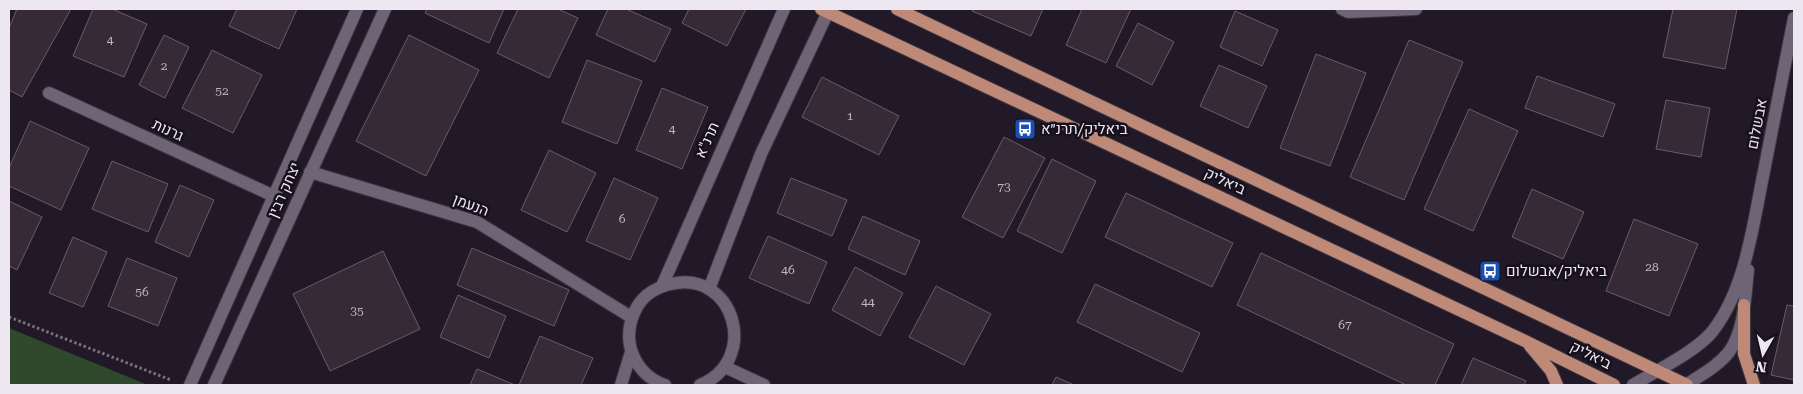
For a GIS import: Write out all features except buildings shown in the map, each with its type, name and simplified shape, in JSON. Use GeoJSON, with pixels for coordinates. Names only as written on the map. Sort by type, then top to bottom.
{"type":"FeatureCollection","features":[{"type":"Feature","properties":{"kind":"main road","name":"ביאליק"},"geometry":{"type":"LineString","coordinates":[[897,9],[1687,385]]}},
{"type":"Feature","properties":{"kind":"main road","name":"ביאליק"},"geometry":{"type":"LineString","coordinates":[[824,11],[1525,341],[1614,385]]}},
{"type":"Feature","properties":{"kind":"main road"},"geometry":{"type":"LineString","coordinates":[[1744,305],[1744,354],[1754,385]]}},
{"type":"Feature","properties":{"kind":"main road"},"geometry":{"type":"LineString","coordinates":[[1525,341],[1551,371],[1557,385]]}},
{"type":"Feature","properties":{"kind":"street","name":"יצחק רבין"},"geometry":{"type":"LineString","coordinates":[[190,385],[357,9]]}},
{"type":"Feature","properties":{"kind":"street","name":"יצחק רבין"},"geometry":{"type":"LineString","coordinates":[[214,385],[384,9]]}},
{"type":"Feature","properties":{"kind":"street","name":"תרנ\"א"},"geometry":{"type":"LineString","coordinates":[[662,286],[784,9]]}},
{"type":"Feature","properties":{"kind":"street"},"geometry":{"type":"LineString","coordinates":[[1342,9],[1348,12],[1416,9]]}},
{"type":"Feature","properties":{"kind":"street"},"geometry":{"type":"LineString","coordinates":[[708,289],[761,154],[824,11]]}},
{"type":"Feature","properties":{"kind":"street","name":"אבשלום"},"geometry":{"type":"LineString","coordinates":[[1633,385],[1697,346],[1710,334],[1723,317],[1739,280],[1751,235],[1794,18]]}},
{"type":"Feature","properties":{"kind":"street","name":"גרנות"},"geometry":{"type":"LineString","coordinates":[[49,93],[274,196]]}},
{"type":"Feature","properties":{"kind":"street","name":"הנעמן"},"geometry":{"type":"LineString","coordinates":[[310,172],[477,222],[632,317]]}},
{"type":"Feature","properties":{"kind":"street","name":"אבשלום"},"geometry":{"type":"LineString","coordinates":[[1687,385],[1717,364],[1730,351],[1736,338],[1744,305],[1751,235]]}},
{"type":"Feature","properties":{"kind":"street"},"geometry":{"type":"LineString","coordinates":[[665,385],[647,376],[638,365],[632,352],[629,335],[632,317],[638,304],[662,286],[677,282],[694,283],[708,289],[723,300],[732,316],[736,333],[733,351],[725,367],[715,378],[700,385]]}},
{"type":"Feature","properties":{"kind":"street"},"geometry":{"type":"LineString","coordinates":[[621,385],[632,352]]}},
{"type":"Feature","properties":{"kind":"street"},"geometry":{"type":"LineString","coordinates":[[725,367],[764,385]]}},
{"type":"Feature","properties":{"kind":"path"},"geometry":{"type":"LineString","coordinates":[[9,317],[174,382]]}},
{"type":"Feature","properties":{"kind":"green space"},"geometry":{"type":"Polygon","coordinates":[[[9,328],[148,385],[9,385],[9,328]]]}},
{"type":"Feature","properties":{"kind":"place","name":"ביאליק/תרנ״א"},"geometry":{"type":"Point","coordinates":[1025,129]}},
{"type":"Feature","properties":{"kind":"place","name":"ביאליק/אבשלום"},"geometry":{"type":"Point","coordinates":[1490,271]}}]}
